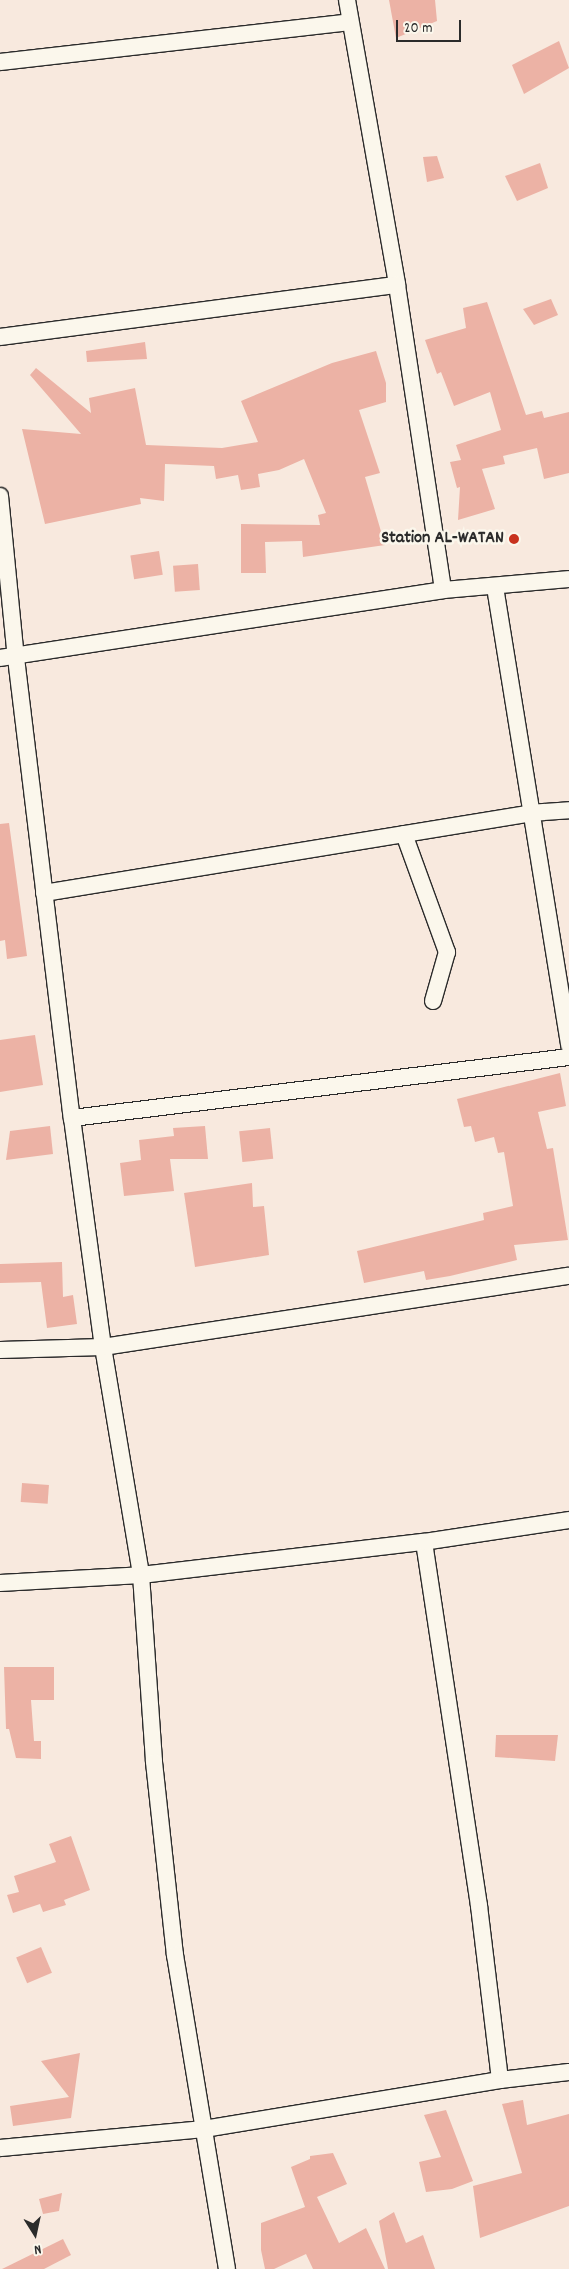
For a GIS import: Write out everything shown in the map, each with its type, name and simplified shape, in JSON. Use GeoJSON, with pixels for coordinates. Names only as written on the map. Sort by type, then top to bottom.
{"type":"FeatureCollection","features":[{"type":"Feature","properties":{"kind":"street"},"geometry":{"type":"LineString","coordinates":[[347,0],[397,285],[443,590]]}},
{"type":"Feature","properties":{"kind":"street"},"geometry":{"type":"LineString","coordinates":[[0,62],[350,22]]}},
{"type":"Feature","properties":{"kind":"street"},"geometry":{"type":"LineString","coordinates":[[0,337],[397,285]]}},
{"type":"Feature","properties":{"kind":"street"},"geometry":{"type":"LineString","coordinates":[[0,496],[8,658],[44,892],[103,1347],[141,1575],[154,1762],[175,1955],[227,2269]]}},
{"type":"Feature","properties":{"kind":"street"},"geometry":{"type":"LineString","coordinates":[[8,658],[443,590],[496,587],[569,579]]}},
{"type":"Feature","properties":{"kind":"street"},"geometry":{"type":"LineString","coordinates":[[496,587],[530,813],[569,1046]]}},
{"type":"Feature","properties":{"kind":"street"},"geometry":{"type":"LineString","coordinates":[[44,892],[530,813],[569,810]]}},
{"type":"Feature","properties":{"kind":"street"},"geometry":{"type":"LineString","coordinates":[[404,834],[447,952],[433,1001]]}},
{"type":"Feature","properties":{"kind":"street"},"geometry":{"type":"LineString","coordinates":[[72,1118],[569,1057]]}},
{"type":"Feature","properties":{"kind":"street"},"geometry":{"type":"LineString","coordinates":[[0,1350],[103,1347],[569,1276]]}},
{"type":"Feature","properties":{"kind":"street"},"geometry":{"type":"LineString","coordinates":[[0,1583],[141,1575],[424,1542],[569,1520]]}},
{"type":"Feature","properties":{"kind":"street"},"geometry":{"type":"LineString","coordinates":[[424,1542],[480,1906],[500,2080]]}},
{"type":"Feature","properties":{"kind":"street"},"geometry":{"type":"LineString","coordinates":[[0,2148],[204,2129],[500,2080],[569,2072]]}},
{"type":"Feature","properties":{"kind":"building"},"geometry":{"type":"Polygon","coordinates":[[[389,0],[435,0],[437,21],[396,38],[389,0]]]}},
{"type":"Feature","properties":{"kind":"building"},"geometry":{"type":"Polygon","coordinates":[[[559,41],[569,68],[524,94],[512,65],[559,41]]]}},
{"type":"Feature","properties":{"kind":"building"},"geometry":{"type":"Polygon","coordinates":[[[437,156],[444,178],[427,182],[423,157],[437,156]]]}},
{"type":"Feature","properties":{"kind":"building"},"geometry":{"type":"Polygon","coordinates":[[[540,163],[548,188],[517,201],[505,176],[540,163]]]}},
{"type":"Feature","properties":{"kind":"building"},"geometry":{"type":"Polygon","coordinates":[[[551,299],[558,315],[534,325],[523,309],[551,299]]]}},
{"type":"Feature","properties":{"kind":"building"},"geometry":{"type":"Polygon","coordinates":[[[487,302],[526,415],[542,411],[544,418],[569,412],[569,473],[544,479],[537,448],[503,456],[505,464],[482,469],[495,509],[458,520],[460,487],[457,488],[450,462],[461,460],[456,445],[501,430],[490,392],[454,406],[441,372],[437,374],[425,340],[466,328],[463,308],[487,302]]]}},
{"type":"Feature","properties":{"kind":"building"},"geometry":{"type":"Polygon","coordinates":[[[145,342],[147,359],[87,362],[86,351],[145,342]]]}},
{"type":"Feature","properties":{"kind":"building"},"geometry":{"type":"Polygon","coordinates":[[[376,351],[386,383],[386,402],[359,410],[380,473],[365,477],[385,545],[303,557],[302,541],[265,542],[266,573],[241,573],[241,524],[320,525],[318,515],[326,513],[304,459],[279,470],[258,474],[260,487],[241,490],[238,475],[216,479],[214,466],[165,464],[164,501],[140,498],[141,504],[45,524],[22,429],[81,434],[30,375],[36,368],[91,413],[89,398],[135,388],[146,445],[222,448],[258,442],[241,401],[332,363],[376,351]]]}},
{"type":"Feature","properties":{"kind":"building"},"geometry":{"type":"Polygon","coordinates":[[[159,551],[163,575],[134,579],[130,556],[159,551]]]}},
{"type":"Feature","properties":{"kind":"building"},"geometry":{"type":"Polygon","coordinates":[[[198,564],[200,590],[175,592],[173,566],[198,564]]]}},
{"type":"Feature","properties":{"kind":"building"},"geometry":{"type":"Polygon","coordinates":[[[9,823],[27,956],[7,959],[5,940],[0,941],[0,824],[9,823]]]}},
{"type":"Feature","properties":{"kind":"building"},"geometry":{"type":"Polygon","coordinates":[[[35,1035],[43,1085],[0,1092],[0,1040],[35,1035]]]}},
{"type":"Feature","properties":{"kind":"building"},"geometry":{"type":"Polygon","coordinates":[[[560,1073],[566,1106],[538,1112],[547,1149],[553,1148],[568,1240],[514,1245],[517,1260],[450,1276],[426,1280],[424,1271],[364,1283],[357,1251],[484,1220],[483,1213],[513,1206],[504,1152],[498,1153],[494,1137],[475,1142],[471,1126],[464,1127],[457,1099],[560,1073]]]}},
{"type":"Feature","properties":{"kind":"building"},"geometry":{"type":"Polygon","coordinates":[[[50,1126],[53,1154],[6,1160],[10,1131],[50,1126]]]}},
{"type":"Feature","properties":{"kind":"building"},"geometry":{"type":"Polygon","coordinates":[[[205,1126],[208,1159],[170,1159],[174,1191],[124,1196],[120,1163],[141,1160],[139,1140],[174,1136],[173,1128],[205,1126]]]}},
{"type":"Feature","properties":{"kind":"building"},"geometry":{"type":"Polygon","coordinates":[[[270,1128],[273,1159],[242,1162],[239,1131],[270,1128]]]}},
{"type":"Feature","properties":{"kind":"building"},"geometry":{"type":"Polygon","coordinates":[[[252,1183],[253,1207],[264,1206],[269,1255],[195,1267],[184,1193],[252,1183]]]}},
{"type":"Feature","properties":{"kind":"building"},"geometry":{"type":"Polygon","coordinates":[[[62,1262],[63,1297],[73,1295],[77,1324],[47,1328],[41,1282],[0,1283],[0,1264],[62,1262]]]}},
{"type":"Feature","properties":{"kind":"building"},"geometry":{"type":"Polygon","coordinates":[[[22,1483],[49,1485],[48,1504],[21,1502],[22,1483]]]}},
{"type":"Feature","properties":{"kind":"building"},"geometry":{"type":"Polygon","coordinates":[[[4,1667],[54,1667],[54,1700],[31,1700],[34,1741],[41,1741],[41,1759],[16,1758],[9,1729],[6,1729],[4,1667]]]}},
{"type":"Feature","properties":{"kind":"building"},"geometry":{"type":"Polygon","coordinates":[[[496,1735],[558,1735],[555,1761],[495,1757],[496,1735]]]}},
{"type":"Feature","properties":{"kind":"building"},"geometry":{"type":"Polygon","coordinates":[[[71,1836],[90,1890],[64,1900],[66,1905],[43,1912],[40,1904],[13,1913],[7,1895],[19,1892],[14,1876],[56,1862],[49,1844],[71,1836]]]}},
{"type":"Feature","properties":{"kind":"building"},"geometry":{"type":"Polygon","coordinates":[[[41,1947],[52,1973],[27,1983],[16,1958],[41,1947]]]}},
{"type":"Feature","properties":{"kind":"building"},"geometry":{"type":"Polygon","coordinates":[[[80,2053],[71,2118],[13,2126],[10,2106],[69,2097],[41,2061],[80,2053]]]}},
{"type":"Feature","properties":{"kind":"building"},"geometry":{"type":"Polygon","coordinates":[[[523,2100],[527,2125],[569,2114],[569,2206],[480,2238],[473,2186],[522,2173],[502,2104],[523,2100]]]}},
{"type":"Feature","properties":{"kind":"building"},"geometry":{"type":"Polygon","coordinates":[[[446,2110],[473,2181],[452,2189],[426,2192],[419,2162],[441,2157],[424,2115],[446,2110]]]}},
{"type":"Feature","properties":{"kind":"building"},"geometry":{"type":"Polygon","coordinates":[[[333,2153],[347,2184],[317,2197],[339,2243],[366,2228],[385,2269],[313,2269],[306,2254],[274,2269],[265,2269],[261,2250],[261,2223],[305,2207],[291,2167],[310,2159],[310,2156],[333,2153]]]}},
{"type":"Feature","properties":{"kind":"building"},"geometry":{"type":"Polygon","coordinates":[[[62,2193],[59,2211],[43,2214],[39,2199],[62,2193]]]}},
{"type":"Feature","properties":{"kind":"building"},"geometry":{"type":"Polygon","coordinates":[[[394,2212],[406,2243],[423,2235],[435,2269],[388,2269],[379,2221],[394,2212]]]}},
{"type":"Feature","properties":{"kind":"building"},"geometry":{"type":"Polygon","coordinates":[[[63,2239],[71,2255],[44,2269],[2,2269],[63,2239]]]}},
{"type":"Feature","properties":{"kind":"place","name":"Station AL-WATAN"},"geometry":{"type":"Point","coordinates":[514,539]}}]}
